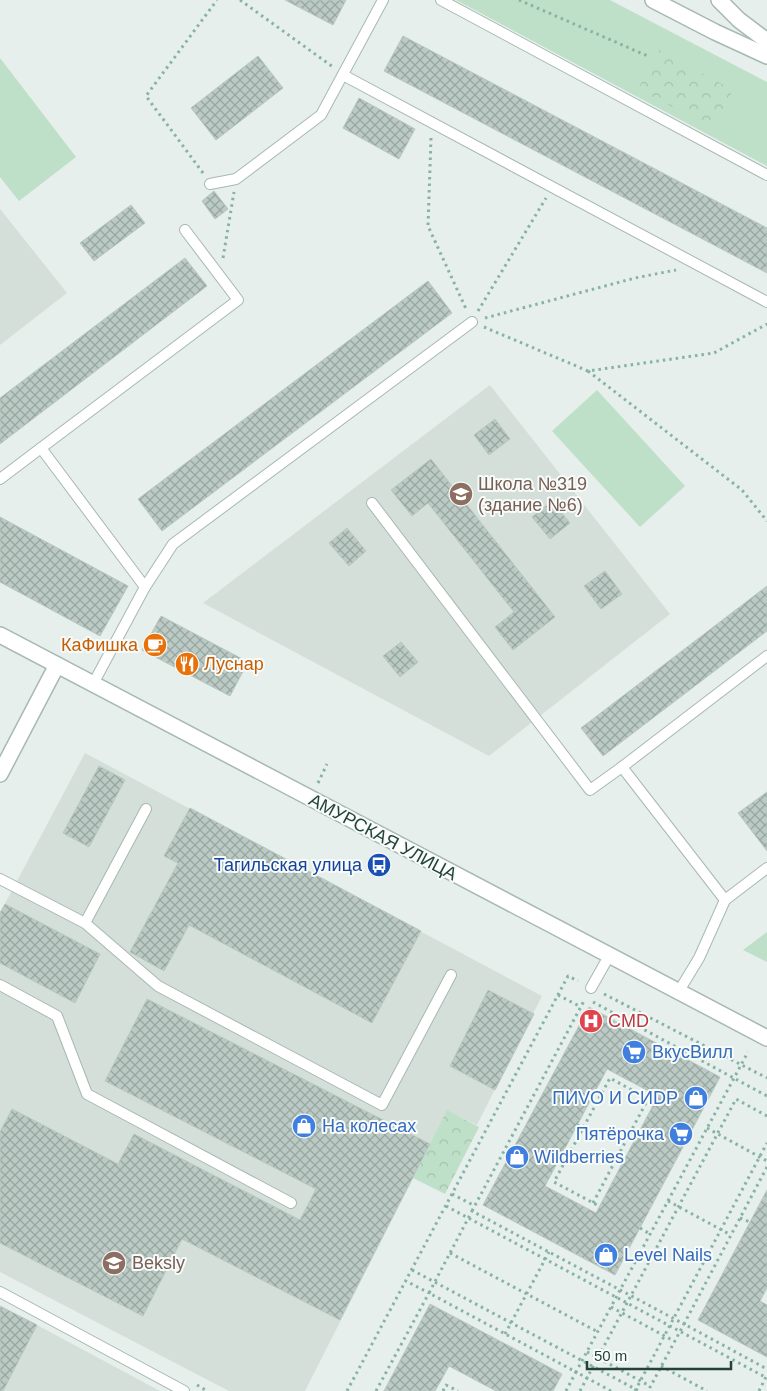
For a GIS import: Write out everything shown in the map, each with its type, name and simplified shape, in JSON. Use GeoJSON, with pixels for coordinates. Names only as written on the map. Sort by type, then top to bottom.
{"type":"FeatureCollection","features":[{"type":"Feature","properties":{"kind":"street"},"geometry":{"type":"LineString","coordinates":[[653,0],[767,56]]}},
{"type":"Feature","properties":{"kind":"street"},"geometry":{"type":"LineString","coordinates":[[719,0],[739,20],[767,41]]}},
{"type":"Feature","properties":{"kind":"street","name":"АМУРСКАЯ УЛИЦА"},"geometry":{"type":"LineString","coordinates":[[0,635],[767,1038]]}},
{"type":"Feature","properties":{"kind":"street"},"geometry":{"type":"LineString","coordinates":[[0,774],[57,665]]}},
{"type":"Feature","properties":{"kind":"lane"},"geometry":{"type":"LineString","coordinates":[[210,184],[236,179],[321,115],[383,0]]}},
{"type":"Feature","properties":{"kind":"lane"},"geometry":{"type":"LineString","coordinates":[[441,0],[456,4],[767,175]]}},
{"type":"Feature","properties":{"kind":"lane"},"geometry":{"type":"LineString","coordinates":[[343,75],[767,302]]}},
{"type":"Feature","properties":{"kind":"lane"},"geometry":{"type":"LineString","coordinates":[[0,478],[238,300],[185,230]]}},
{"type":"Feature","properties":{"kind":"lane"},"geometry":{"type":"LineString","coordinates":[[93,684],[145,587],[173,544],[472,322]]}},
{"type":"Feature","properties":{"kind":"lane"},"geometry":{"type":"LineString","coordinates":[[41,448],[145,587]]}},
{"type":"Feature","properties":{"kind":"lane"},"geometry":{"type":"LineString","coordinates":[[372,503],[590,790],[767,656]]}},
{"type":"Feature","properties":{"kind":"lane"},"geometry":{"type":"LineString","coordinates":[[622,767],[725,900]]}},
{"type":"Feature","properties":{"kind":"lane"},"geometry":{"type":"LineString","coordinates":[[85,923],[146,809]]}},
{"type":"Feature","properties":{"kind":"lane"},"geometry":{"type":"LineString","coordinates":[[679,991],[699,958],[725,900],[767,868]]}},
{"type":"Feature","properties":{"kind":"lane"},"geometry":{"type":"LineString","coordinates":[[0,878],[85,923],[158,986],[382,1105],[451,975]]}},
{"type":"Feature","properties":{"kind":"lane"},"geometry":{"type":"LineString","coordinates":[[591,988],[608,956]]}},
{"type":"Feature","properties":{"kind":"lane"},"geometry":{"type":"LineString","coordinates":[[0,985],[57,1016],[87,1094],[291,1203]]}},
{"type":"Feature","properties":{"kind":"lane"},"geometry":{"type":"LineString","coordinates":[[0,1292],[184,1391]]}},
{"type":"Feature","properties":{"kind":"path"},"geometry":{"type":"LineString","coordinates":[[210,184],[146,96],[217,0]]}},
{"type":"Feature","properties":{"kind":"path"},"geometry":{"type":"LineString","coordinates":[[240,0],[343,75]]}},
{"type":"Feature","properties":{"kind":"path"},"geometry":{"type":"LineString","coordinates":[[520,0],[650,57]]}},
{"type":"Feature","properties":{"kind":"path"},"geometry":{"type":"LineString","coordinates":[[431,122],[428,226],[472,322],[588,371],[742,490],[767,521]]}},
{"type":"Feature","properties":{"kind":"path"},"geometry":{"type":"LineString","coordinates":[[220,276],[236,179]]}},
{"type":"Feature","properties":{"kind":"path"},"geometry":{"type":"LineString","coordinates":[[472,322],[553,187]]}},
{"type":"Feature","properties":{"kind":"path"},"geometry":{"type":"LineString","coordinates":[[472,322],[635,278],[700,266]]}},
{"type":"Feature","properties":{"kind":"path"},"geometry":{"type":"LineString","coordinates":[[588,371],[714,352],[767,324]]}},
{"type":"Feature","properties":{"kind":"path"},"geometry":{"type":"LineString","coordinates":[[316,788],[327,764]]}},
{"type":"Feature","properties":{"kind":"path"},"geometry":{"type":"LineString","coordinates":[[347,1391],[568,976],[767,1078]]}},
{"type":"Feature","properties":{"kind":"path"},"geometry":{"type":"LineString","coordinates":[[376,1391],[591,988]]}},
{"type":"Feature","properties":{"kind":"path"},"geometry":{"type":"LineString","coordinates":[[558,995],[581,1007]]}},
{"type":"Feature","properties":{"kind":"path"},"geometry":{"type":"LineString","coordinates":[[586,999],[767,1096]]}},
{"type":"Feature","properties":{"kind":"path"},"geometry":{"type":"LineString","coordinates":[[566,1391],[748,1052]]}},
{"type":"Feature","properties":{"kind":"path"},"geometry":{"type":"LineString","coordinates":[[593,1203],[648,1099],[610,1078],[554,1182],[593,1203],[599,1206]]}},
{"type":"Feature","properties":{"kind":"path"},"geometry":{"type":"LineString","coordinates":[[580,1391],[736,1099],[767,1116]]}},
{"type":"Feature","properties":{"kind":"path"},"geometry":{"type":"LineString","coordinates":[[532,1100],[537,1103]]}},
{"type":"Feature","properties":{"kind":"path"},"geometry":{"type":"LineString","coordinates":[[578,1125],[583,1128]]}},
{"type":"Feature","properties":{"kind":"path"},"geometry":{"type":"LineString","coordinates":[[707,1128],[767,1161]]}},
{"type":"Feature","properties":{"kind":"path"},"geometry":{"type":"LineString","coordinates":[[412,1270],[636,1390],[767,1143]]}},
{"type":"Feature","properties":{"kind":"path"},"geometry":{"type":"LineString","coordinates":[[648,1391],[767,1167]]}},
{"type":"Feature","properties":{"kind":"path"},"geometry":{"type":"LineString","coordinates":[[452,1194],[475,1206]]}},
{"type":"Feature","properties":{"kind":"path"},"geometry":{"type":"LineString","coordinates":[[668,1202],[731,1235]]}},
{"type":"Feature","properties":{"kind":"path"},"geometry":{"type":"LineString","coordinates":[[446,1206],[767,1377],[759,1391]]}},
{"type":"Feature","properties":{"kind":"path"},"geometry":{"type":"LineString","coordinates":[[472,1211],[767,1369]]}},
{"type":"Feature","properties":{"kind":"path"},"geometry":{"type":"LineString","coordinates":[[740,1218],[750,1222]]}},
{"type":"Feature","properties":{"kind":"path"},"geometry":{"type":"LineString","coordinates":[[640,1228],[650,1234]]}},
{"type":"Feature","properties":{"kind":"path"},"geometry":{"type":"LineString","coordinates":[[505,1334],[549,1252]]}},
{"type":"Feature","properties":{"kind":"path"},"geometry":{"type":"LineString","coordinates":[[450,1253],[598,1332]]}},
{"type":"Feature","properties":{"kind":"path"},"geometry":{"type":"LineString","coordinates":[[406,1281],[611,1391]]}},
{"type":"Feature","properties":{"kind":"path"},"geometry":{"type":"LineString","coordinates":[[611,1307],[674,1341]]}},
{"type":"Feature","properties":{"kind":"path"},"geometry":{"type":"LineString","coordinates":[[587,1352],[650,1386]]}},
{"type":"Feature","properties":{"kind":"path"},"geometry":{"type":"LineString","coordinates":[[661,1366],[707,1391]]}},
{"type":"Feature","properties":{"kind":"path"},"geometry":{"type":"LineString","coordinates":[[443,1391],[446,1385],[458,1391]]}},
{"type":"Feature","properties":{"kind":"shaded area"},"geometry":{"type":"Polygon","coordinates":[[[0,209],[67,293],[0,345],[0,209]]]}},
{"type":"Feature","properties":{"kind":"shaded area","name":"Школа №319 (здание №6)"},"geometry":{"type":"Polygon","coordinates":[[[490,385],[670,614],[489,756],[203,603],[490,385]]]}},
{"type":"Feature","properties":{"kind":"shaded area"},"geometry":{"type":"Polygon","coordinates":[[[85,753],[542,996],[477,1125],[447,1111],[305,1391],[229,1391],[0,1272],[0,913],[85,753]]]}},
{"type":"Feature","properties":{"kind":"shaded area"},"geometry":{"type":"Polygon","coordinates":[[[0,1306],[37,1325],[160,1391],[0,1391],[0,1306]]]}},
{"type":"Feature","properties":{"kind":"green space"},"geometry":{"type":"Polygon","coordinates":[[[456,0],[610,0],[767,82],[767,166],[456,0]]]}},
{"type":"Feature","properties":{"kind":"green space"},"geometry":{"type":"Polygon","coordinates":[[[659,50],[733,90],[712,128],[638,89],[659,50]]]}},
{"type":"Feature","properties":{"kind":"green space"},"geometry":{"type":"Polygon","coordinates":[[[0,58],[76,157],[19,201],[0,177],[0,58]]]}},
{"type":"Feature","properties":{"kind":"green space"},"geometry":{"type":"Polygon","coordinates":[[[597,390],[685,486],[640,527],[552,431],[597,390]]]}},
{"type":"Feature","properties":{"kind":"green space"},"geometry":{"type":"Polygon","coordinates":[[[767,932],[767,962],[743,950],[767,932]]]}},
{"type":"Feature","properties":{"kind":"green space"},"geometry":{"type":"Polygon","coordinates":[[[447,1110],[479,1127],[445,1194],[413,1178],[447,1110]]]}},
{"type":"Feature","properties":{"kind":"building"},"geometry":{"type":"Polygon","coordinates":[[[285,0],[346,0],[333,25],[285,0]]]}},
{"type":"Feature","properties":{"kind":"building"},"geometry":{"type":"Polygon","coordinates":[[[403,36],[767,228],[767,273],[384,71],[403,36]]]}},
{"type":"Feature","properties":{"kind":"building"},"geometry":{"type":"Polygon","coordinates":[[[258,56],[283,88],[216,140],[191,108],[258,56]]]}},
{"type":"Feature","properties":{"kind":"building"},"geometry":{"type":"Polygon","coordinates":[[[359,98],[415,129],[399,159],[343,128],[359,98]]]}},
{"type":"Feature","properties":{"kind":"building"},"geometry":{"type":"Polygon","coordinates":[[[214,191],[228,209],[215,219],[202,201],[214,191]]]}},
{"type":"Feature","properties":{"kind":"building"},"geometry":{"type":"Polygon","coordinates":[[[131,205],[145,223],[94,261],[80,243],[131,205]]]}},
{"type":"Feature","properties":{"kind":"building"},"geometry":{"type":"Polygon","coordinates":[[[185,258],[207,286],[0,444],[0,398],[185,258]]]}},
{"type":"Feature","properties":{"kind":"building"},"geometry":{"type":"Polygon","coordinates":[[[428,281],[452,313],[162,531],[138,499],[428,281]]]}},
{"type":"Feature","properties":{"kind":"building"},"geometry":{"type":"Polygon","coordinates":[[[495,419],[510,439],[489,455],[474,435],[495,419]]]}},
{"type":"Feature","properties":{"kind":"building"},"geometry":{"type":"Polygon","coordinates":[[[431,459],[555,617],[513,650],[495,627],[514,612],[428,503],[412,516],[391,490],[431,459]]]}},
{"type":"Feature","properties":{"kind":"building"},"geometry":{"type":"Polygon","coordinates":[[[552,501],[570,523],[550,539],[532,517],[552,501]]]}},
{"type":"Feature","properties":{"kind":"building"},"geometry":{"type":"Polygon","coordinates":[[[0,517],[128,586],[100,636],[0,582],[0,517]]]}},
{"type":"Feature","properties":{"kind":"building"},"geometry":{"type":"Polygon","coordinates":[[[347,528],[366,551],[349,566],[329,543],[347,528]]]}},
{"type":"Feature","properties":{"kind":"building"},"geometry":{"type":"Polygon","coordinates":[[[605,571],[622,594],[601,609],[584,586],[605,571]]]}},
{"type":"Feature","properties":{"kind":"building"},"geometry":{"type":"Polygon","coordinates":[[[767,586],[767,631],[603,756],[581,728],[767,586]]]}},
{"type":"Feature","properties":{"kind":"building"},"geometry":{"type":"Polygon","coordinates":[[[161,616],[248,662],[230,696],[142,650],[161,616]]]}},
{"type":"Feature","properties":{"kind":"building"},"geometry":{"type":"Polygon","coordinates":[[[401,642],[418,662],[400,677],[383,656],[401,642]]]}},
{"type":"Feature","properties":{"kind":"building"},"geometry":{"type":"Polygon","coordinates":[[[99,766],[125,780],[89,847],[63,833],[99,766]]]}},
{"type":"Feature","properties":{"kind":"building"},"geometry":{"type":"Polygon","coordinates":[[[767,792],[767,851],[738,813],[767,792]]]}},
{"type":"Feature","properties":{"kind":"building"},"geometry":{"type":"Polygon","coordinates":[[[190,808],[421,931],[372,1023],[189,925],[164,971],[130,952],[178,863],[164,856],[190,808]]]}},
{"type":"Feature","properties":{"kind":"building"},"geometry":{"type":"Polygon","coordinates":[[[5,904],[100,954],[75,1003],[0,963],[0,913],[5,904]]]}},
{"type":"Feature","properties":{"kind":"building"},"geometry":{"type":"Polygon","coordinates":[[[488,990],[534,1014],[495,1090],[450,1066],[488,990]]]}},
{"type":"Feature","properties":{"kind":"building"},"geometry":{"type":"Polygon","coordinates":[[[147,999],[430,1144],[340,1320],[182,1239],[143,1316],[0,1243],[0,1132],[12,1109],[118,1164],[134,1134],[300,1220],[316,1189],[105,1081],[147,999]]]}},
{"type":"Feature","properties":{"kind":"building"},"geometry":{"type":"Polygon","coordinates":[[[589,1007],[720,1077],[615,1275],[483,1205],[589,1007]],[[607,1069],[545,1186],[596,1213],[658,1096],[607,1069]]]}},
{"type":"Feature","properties":{"kind":"building"},"geometry":{"type":"Polygon","coordinates":[[[767,1190],[767,1288],[760,1301],[767,1305],[767,1357],[698,1320],[767,1190]]]}},
{"type":"Feature","properties":{"kind":"building"},"geometry":{"type":"Polygon","coordinates":[[[430,1304],[562,1374],[553,1391],[496,1391],[449,1366],[435,1391],[384,1391],[430,1304]]]}},
{"type":"Feature","properties":{"kind":"building"},"geometry":{"type":"Polygon","coordinates":[[[0,1306],[37,1325],[3,1391],[0,1391],[0,1306]]]}},
{"type":"Feature","properties":{"kind":"place","name":"Школа №319 (здание №6)"},"geometry":{"type":"Point","coordinates":[461,494]}},
{"type":"Feature","properties":{"kind":"place","name":"КаФишка"},"geometry":{"type":"Point","coordinates":[155,645]}},
{"type":"Feature","properties":{"kind":"place","name":"Луснар"},"geometry":{"type":"Point","coordinates":[187,664]}},
{"type":"Feature","properties":{"kind":"place","name":"Тагильская улица"},"geometry":{"type":"Point","coordinates":[379,865]}},
{"type":"Feature","properties":{"kind":"place","name":"CMD"},"geometry":{"type":"Point","coordinates":[591,1021]}},
{"type":"Feature","properties":{"kind":"place","name":"ВкусВилл"},"geometry":{"type":"Point","coordinates":[634,1052]}},
{"type":"Feature","properties":{"kind":"place","name":"ПИVO И СИDР"},"geometry":{"type":"Point","coordinates":[696,1098]}},
{"type":"Feature","properties":{"kind":"place","name":"На колесах"},"geometry":{"type":"Point","coordinates":[304,1126]}},
{"type":"Feature","properties":{"kind":"place","name":"Пятёрочка"},"geometry":{"type":"Point","coordinates":[681,1134]}},
{"type":"Feature","properties":{"kind":"place","name":"Wildberries"},"geometry":{"type":"Point","coordinates":[517,1157]}},
{"type":"Feature","properties":{"kind":"place","name":"Level Nails"},"geometry":{"type":"Point","coordinates":[606,1255]}},
{"type":"Feature","properties":{"kind":"place","name":"Beksly"},"geometry":{"type":"Point","coordinates":[114,1263]}}]}
